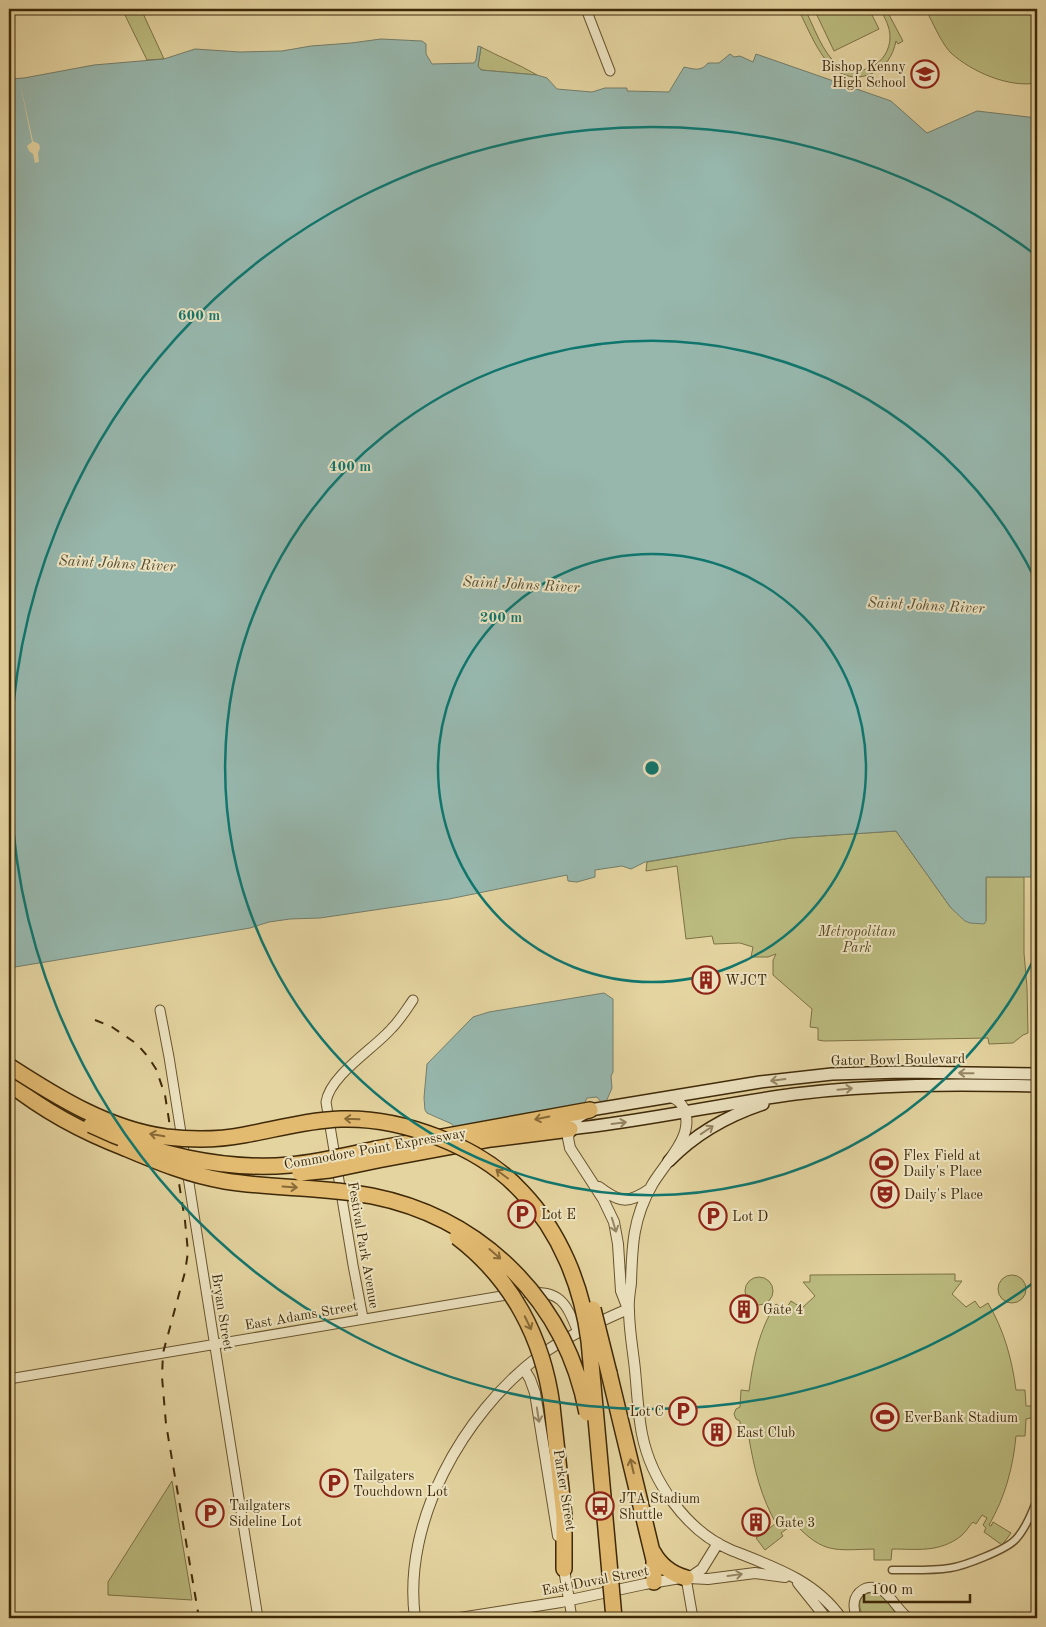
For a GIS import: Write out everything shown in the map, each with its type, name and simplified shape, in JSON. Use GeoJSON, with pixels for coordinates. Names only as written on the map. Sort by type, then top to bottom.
{"type":"FeatureCollection","features":[{"type":"Feature","properties":{"kind":"highway"},"geometry":{"type":"LineString","coordinates":[[9,1066],[48,1091],[105,1120],[134,1130],[166,1137],[193,1139],[222,1138],[311,1122],[362,1120],[398,1125],[428,1134],[460,1148],[492,1167],[550,1218],[578,1262],[590,1296],[655,1566],[654,1582]]}},
{"type":"Feature","properties":{"kind":"highway","name":"Commodore Point Expressway"},"geometry":{"type":"LineString","coordinates":[[9,1070],[42,1097],[85,1122],[129,1141],[177,1155],[230,1164],[276,1166],[377,1155],[570,1129]]}},
{"type":"Feature","properties":{"kind":"highway"},"geometry":{"type":"LineString","coordinates":[[9,1083],[64,1120],[99,1138],[175,1169],[209,1178],[248,1184],[330,1190],[373,1196],[423,1210],[448,1222],[498,1256],[539,1300],[556,1328],[574,1365],[582,1391],[588,1418],[606,1618]]}},
{"type":"Feature","properties":{"kind":"highway","name":"Commodore Point Expressway"},"geometry":{"type":"LineString","coordinates":[[125,1148],[176,1164],[213,1170],[246,1174],[316,1172],[377,1155],[590,1110]]}},
{"type":"Feature","properties":{"kind":"highway"},"geometry":{"type":"LineString","coordinates":[[520,1190],[539,1212],[561,1248],[584,1308],[614,1618]]}},
{"type":"Feature","properties":{"kind":"highway"},"geometry":{"type":"LineString","coordinates":[[373,1196],[408,1208],[442,1226],[470,1248],[493,1270],[512,1295],[533,1332],[546,1371],[552,1406],[564,1516],[564,1569]]}},
{"type":"Feature","properties":{"kind":"highway"},"geometry":{"type":"LineString","coordinates":[[650,1545],[655,1555],[665,1567],[686,1578]]}},
{"type":"Feature","properties":{"kind":"main road","name":"Gator Bowl Boulevard"},"geometry":{"type":"LineString","coordinates":[[760,1082],[870,1072],[1037,1074]]}},
{"type":"Feature","properties":{"kind":"main road","name":"Commodore Point Expressway"},"geometry":{"type":"LineString","coordinates":[[590,1110],[760,1082]]}},
{"type":"Feature","properties":{"kind":"main road","name":"Gator Bowl Boulevard"},"geometry":{"type":"LineString","coordinates":[[797,1094],[914,1085],[1037,1086]]}},
{"type":"Feature","properties":{"kind":"main road","name":"Commodore Point Expressway"},"geometry":{"type":"LineString","coordinates":[[570,1129],[643,1120],[797,1094]]}},
{"type":"Feature","properties":{"kind":"main road"},"geometry":{"type":"LineString","coordinates":[[669,1161],[695,1138],[724,1120],[748,1109],[797,1094]]}},
{"type":"Feature","properties":{"kind":"main road"},"geometry":{"type":"LineString","coordinates":[[570,1129],[578,1117],[590,1110]]}},
{"type":"Feature","properties":{"kind":"street"},"geometry":{"type":"LineString","coordinates":[[586,9],[610,71]]}},
{"type":"Feature","properties":{"kind":"street","name":"Festival Park Avenue"},"geometry":{"type":"LineString","coordinates":[[363,1318],[326,1107],[327,1097],[331,1089],[354,1062],[392,1029],[413,1000]]}},
{"type":"Feature","properties":{"kind":"street","name":"Bryan Street"},"geometry":{"type":"LineString","coordinates":[[160,1010],[168,1048],[258,1618]]}},
{"type":"Feature","properties":{"kind":"street"},"geometry":{"type":"LineString","coordinates":[[670,1096],[680,1102],[685,1113],[686,1130],[669,1161],[650,1189],[639,1215],[632,1240],[628,1309],[642,1434],[652,1466],[664,1489],[696,1526],[718,1543],[773,1566],[821,1594],[841,1618]]}},
{"type":"Feature","properties":{"kind":"street"},"geometry":{"type":"LineString","coordinates":[[570,1129],[568,1138],[570,1148],[606,1204],[616,1228],[621,1291],[628,1309]]}},
{"type":"Feature","properties":{"kind":"street"},"geometry":{"type":"LineString","coordinates":[[592,1182],[610,1196],[622,1200],[634,1199],[650,1189]]}},
{"type":"Feature","properties":{"kind":"street","name":"East Adams Street"},"geometry":{"type":"LineString","coordinates":[[9,1378],[515,1293],[544,1292],[558,1297],[565,1304],[578,1332]]}},
{"type":"Feature","properties":{"kind":"street"},"geometry":{"type":"LineString","coordinates":[[415,1618],[412,1587],[415,1561],[428,1512],[444,1473],[464,1438],[482,1412],[500,1391],[524,1369],[553,1347],[578,1332],[628,1309]]}},
{"type":"Feature","properties":{"kind":"street","name":"Parker Street"},"geometry":{"type":"LineString","coordinates":[[524,1369],[535,1393],[572,1618]]}},
{"type":"Feature","properties":{"kind":"street"},"geometry":{"type":"LineString","coordinates":[[892,1570],[949,1569],[1000,1550],[1015,1540],[1031,1515],[1037,1499]]}},
{"type":"Feature","properties":{"kind":"street","name":"East Duval Street"},"geometry":{"type":"LineString","coordinates":[[460,1618],[569,1600],[654,1582],[686,1578],[696,1575],[702,1570],[718,1543]]}},
{"type":"Feature","properties":{"kind":"street"},"geometry":{"type":"LineString","coordinates":[[693,1618],[686,1578],[703,1579],[759,1573],[796,1580],[826,1618]]}},
{"type":"Feature","properties":{"kind":"street"},"geometry":{"type":"LineString","coordinates":[[857,1618],[854,1607],[856,1596],[865,1589],[875,1587],[885,1592],[899,1610],[909,1618]]}},
{"type":"Feature","properties":{"kind":"green space"},"geometry":{"type":"Polygon","coordinates":[[[122,9],[141,9],[164,59],[147,60],[122,9]]]}},
{"type":"Feature","properties":{"kind":"green space"},"geometry":{"type":"Polygon","coordinates":[[[798,9],[805,9],[828,54],[838,65],[846,69],[864,70],[879,62],[885,55],[889,47],[890,33],[880,9],[886,9],[903,41],[898,44],[896,41],[888,61],[871,74],[856,77],[844,75],[833,68],[824,58],[798,9]]]}},
{"type":"Feature","properties":{"kind":"green space"},"geometry":{"type":"Polygon","coordinates":[[[814,9],[869,9],[879,29],[834,51],[814,9]]]}},
{"type":"Feature","properties":{"kind":"green space"},"geometry":{"type":"Polygon","coordinates":[[[931,9],[1037,9],[1037,83],[1026,84],[1003,81],[980,72],[960,60],[951,53],[942,40],[929,16],[931,9]]]}},
{"type":"Feature","properties":{"kind":"green space"},"geometry":{"type":"Polygon","coordinates":[[[481,47],[537,75],[481,70],[478,66],[481,47]]]}},
{"type":"Feature","properties":{"kind":"green space","name":"Metropolitan Park"},"geometry":{"type":"Polygon","coordinates":[[[896,831],[951,908],[986,921],[986,877],[1024,877],[1024,953],[1028,1033],[1013,1043],[989,1044],[988,1038],[818,1040],[818,1028],[810,1027],[812,1009],[773,975],[773,960],[776,954],[768,957],[751,957],[753,947],[740,943],[714,944],[712,936],[686,939],[677,866],[646,871],[647,862],[791,838],[896,831]]]}},
{"type":"Feature","properties":{"kind":"green space","name":"EverBank Stadium"},"geometry":{"type":"Polygon","coordinates":[[[955,1274],[955,1281],[962,1281],[952,1294],[966,1307],[975,1301],[980,1308],[988,1303],[1007,1345],[1016,1390],[1025,1390],[1026,1406],[1032,1406],[1036,1412],[1035,1417],[1026,1419],[1025,1436],[1016,1436],[1007,1482],[1000,1504],[989,1525],[991,1526],[993,1522],[1011,1533],[1002,1545],[984,1532],[986,1528],[983,1525],[987,1518],[982,1515],[976,1524],[973,1522],[961,1536],[944,1545],[928,1549],[892,1549],[891,1560],[874,1560],[874,1549],[849,1550],[823,1546],[796,1525],[792,1525],[781,1533],[783,1536],[765,1550],[756,1538],[775,1524],[777,1525],[771,1515],[759,1483],[749,1438],[741,1438],[740,1421],[736,1419],[734,1414],[736,1409],[740,1407],[741,1390],[749,1391],[761,1335],[776,1304],[785,1310],[791,1301],[802,1308],[815,1296],[803,1282],[810,1282],[810,1275],[955,1274]]]}},
{"type":"Feature","properties":{"kind":"green space"},"geometry":{"type":"Polygon","coordinates":[[[1012,1275],[1022,1279],[1026,1289],[1022,1299],[1012,1303],[1002,1299],[998,1289],[1002,1279],[1012,1275]]]}},
{"type":"Feature","properties":{"kind":"green space"},"geometry":{"type":"Polygon","coordinates":[[[759,1277],[769,1281],[773,1291],[769,1301],[759,1305],[749,1301],[745,1291],[749,1281],[759,1277]]]}},
{"type":"Feature","properties":{"kind":"green space"},"geometry":{"type":"Polygon","coordinates":[[[172,1481],[192,1600],[108,1595],[108,1582],[172,1481]]]}},
{"type":"Feature","properties":{"kind":"green space"},"geometry":{"type":"Polygon","coordinates":[[[874,1592],[885,1599],[900,1618],[865,1618],[860,1609],[860,1599],[865,1594],[874,1592]]]}},
{"type":"Feature","properties":{"kind":"water","name":"Saint Johns River"},"geometry":{"type":"Polygon","coordinates":[[[381,39],[422,41],[426,44],[426,54],[432,64],[474,63],[478,46],[481,47],[478,66],[481,70],[537,75],[547,78],[557,89],[592,92],[605,88],[627,88],[627,91],[669,92],[684,67],[700,69],[708,63],[719,63],[730,54],[734,57],[740,56],[753,62],[756,54],[891,101],[927,133],[977,111],[1037,118],[1037,877],[986,877],[986,921],[984,924],[965,921],[951,908],[896,831],[791,838],[645,862],[631,869],[622,866],[595,870],[595,877],[577,882],[568,881],[567,875],[449,899],[320,918],[269,922],[250,928],[9,968],[9,79],[94,65],[164,59],[195,49],[240,52],[282,51],[381,39]]]}},
{"type":"Feature","properties":{"kind":"water"},"geometry":{"type":"Polygon","coordinates":[[[604,993],[613,999],[612,1088],[606,1102],[601,1102],[597,1097],[587,1098],[584,1104],[455,1129],[452,1124],[427,1113],[425,1110],[424,1098],[427,1064],[473,1017],[489,1012],[604,993]]]}},
{"type":"Feature","properties":{"kind":"pier"},"geometry":{"type":"Polygon","coordinates":[[[19,78],[33,141],[39,144],[40,148],[38,153],[39,162],[35,163],[33,154],[27,146],[32,142],[19,78]]]}},
{"type":"Feature","properties":{"kind":"railway"},"geometry":{"type":"LineString","coordinates":[[95,1020],[112,1027],[137,1044],[156,1069],[165,1095],[185,1221],[188,1252],[185,1272],[163,1353],[162,1377],[166,1424],[199,1618]]}},
{"type":"Feature","properties":{"kind":"place","name":"Bishop Kenny High School"},"geometry":{"type":"Point","coordinates":[925,74]}},
{"type":"Feature","properties":{"kind":"place","name":"WJCT"},"geometry":{"type":"Point","coordinates":[706,980]}},
{"type":"Feature","properties":{"kind":"place","name":"Flex Field at Daily's Place"},"geometry":{"type":"Point","coordinates":[884,1163]}},
{"type":"Feature","properties":{"kind":"place","name":"Daily's Place"},"geometry":{"type":"Point","coordinates":[885,1194]}},
{"type":"Feature","properties":{"kind":"place","name":"Lot E"},"geometry":{"type":"Point","coordinates":[522,1214]}},
{"type":"Feature","properties":{"kind":"place","name":"Lot D"},"geometry":{"type":"Point","coordinates":[713,1216]}},
{"type":"Feature","properties":{"kind":"place","name":"Gate 4"},"geometry":{"type":"Point","coordinates":[744,1309]}},
{"type":"Feature","properties":{"kind":"place","name":"Lot C"},"geometry":{"type":"Point","coordinates":[683,1411]}},
{"type":"Feature","properties":{"kind":"place","name":"EverBank Stadium"},"geometry":{"type":"Point","coordinates":[885,1417]}},
{"type":"Feature","properties":{"kind":"place","name":"East Club"},"geometry":{"type":"Point","coordinates":[717,1432]}},
{"type":"Feature","properties":{"kind":"place","name":"Tailgaters Touchdown Lot"},"geometry":{"type":"Point","coordinates":[334,1483]}},
{"type":"Feature","properties":{"kind":"place","name":"JTA Stadium Shuttle"},"geometry":{"type":"Point","coordinates":[600,1506]}},
{"type":"Feature","properties":{"kind":"place","name":"Tailgaters Sideline Lot"},"geometry":{"type":"Point","coordinates":[210,1513]}},
{"type":"Feature","properties":{"kind":"place","name":"Gate 3"},"geometry":{"type":"Point","coordinates":[756,1522]}}]}
